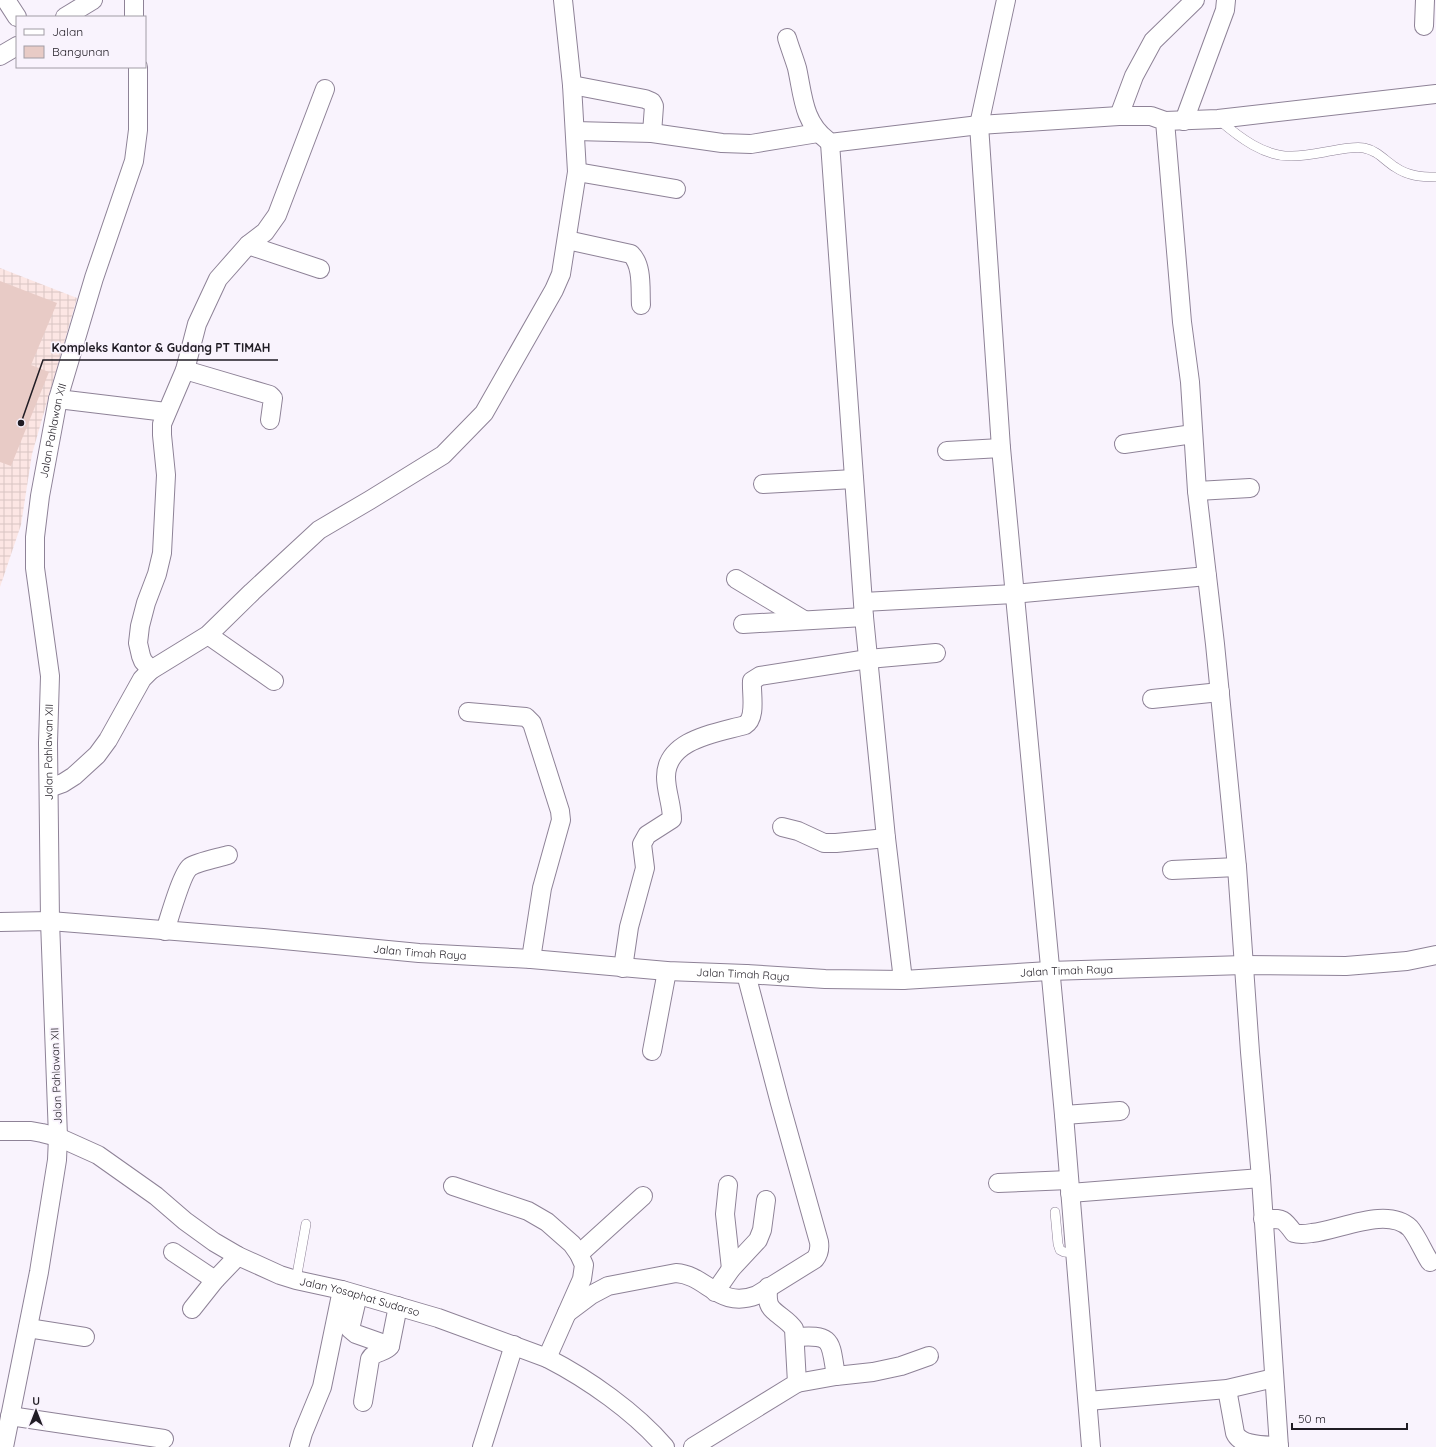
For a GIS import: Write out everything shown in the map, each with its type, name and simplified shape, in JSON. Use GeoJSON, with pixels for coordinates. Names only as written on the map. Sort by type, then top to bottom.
{"type":"FeatureCollection","features":[{"type":"Feature","properties":{"kind":"street"},"geometry":{"type":"LineString","coordinates":[[6,0],[16,16]]}},
{"type":"Feature","properties":{"kind":"street"},"geometry":{"type":"LineString","coordinates":[[67,16],[92,0]]}},
{"type":"Feature","properties":{"kind":"street"},"geometry":{"type":"LineString","coordinates":[[134,0],[134,16]]}},
{"type":"Feature","properties":{"kind":"street"},"geometry":{"type":"LineString","coordinates":[[49,788],[74,776],[97,756],[108,740],[142,679],[151,670],[208,635],[319,530],[443,454],[484,414],[554,290],[561,274],[577,172],[572,86],[563,0]]}},
{"type":"Feature","properties":{"kind":"street"},"geometry":{"type":"LineString","coordinates":[[1006,0],[979,125],[1001,448],[1049,971],[1064,1115],[1091,1447]]}},
{"type":"Feature","properties":{"kind":"street"},"geometry":{"type":"LineString","coordinates":[[1119,116],[1134,76],[1153,41],[1195,0]]}},
{"type":"Feature","properties":{"kind":"street"},"geometry":{"type":"LineString","coordinates":[[1184,121],[1225,10],[1226,0]]}},
{"type":"Feature","properties":{"kind":"street"},"geometry":{"type":"LineString","coordinates":[[1424,26],[1425,0]]}},
{"type":"Feature","properties":{"kind":"street"},"geometry":{"type":"LineString","coordinates":[[787,38],[796,67],[806,113],[824,138],[868,659],[886,838],[903,980]]}},
{"type":"Feature","properties":{"kind":"street"},"geometry":{"type":"LineString","coordinates":[[0,56],[16,47]]}},
{"type":"Feature","properties":{"kind":"street","name":"Jalan Pahlawan XII"},"geometry":{"type":"LineString","coordinates":[[4,1447],[48,1225],[57,1160],[58,1137],[50,921],[50,676],[36,575],[35,537],[39,502],[58,399],[92,285],[134,161],[138,130],[138,68]]}},
{"type":"Feature","properties":{"kind":"street"},"geometry":{"type":"LineString","coordinates":[[572,86],[645,99],[652,102],[654,106],[652,133]]}},
{"type":"Feature","properties":{"kind":"street"},"geometry":{"type":"LineString","coordinates":[[151,670],[140,656],[139,637],[140,626],[146,603],[157,574],[162,553],[166,475],[162,424],[185,370],[198,324],[218,279],[248,245],[265,232],[277,216],[325,89]]}},
{"type":"Feature","properties":{"kind":"street"},"geometry":{"type":"LineString","coordinates":[[575,131],[652,133],[722,143],[751,144],[979,125],[1119,116],[1151,116],[1165,121],[1218,119],[1436,94]]}},
{"type":"Feature","properties":{"kind":"street"},"geometry":{"type":"LineString","coordinates":[[1165,121],[1182,322],[1190,382],[1196,491],[1220,692],[1236,867],[1261,1178],[1279,1446],[1248,1443],[1238,1439],[1235,1433],[1226,1389]]}},
{"type":"Feature","properties":{"kind":"street"},"geometry":{"type":"LineString","coordinates":[[577,172],[676,190]]}},
{"type":"Feature","properties":{"kind":"street"},"geometry":{"type":"LineString","coordinates":[[567,240],[631,254],[637,260],[641,305]]}},
{"type":"Feature","properties":{"kind":"street"},"geometry":{"type":"LineString","coordinates":[[248,245],[320,270]]}},
{"type":"Feature","properties":{"kind":"street"},"geometry":{"type":"LineString","coordinates":[[185,370],[270,395],[273,398],[270,420]]}},
{"type":"Feature","properties":{"kind":"street"},"geometry":{"type":"LineString","coordinates":[[58,399],[166,412]]}},
{"type":"Feature","properties":{"kind":"street"},"geometry":{"type":"LineString","coordinates":[[1124,444],[1193,434]]}},
{"type":"Feature","properties":{"kind":"street"},"geometry":{"type":"LineString","coordinates":[[947,451],[1001,448]]}},
{"type":"Feature","properties":{"kind":"street"},"geometry":{"type":"LineString","coordinates":[[763,484],[854,479]]}},
{"type":"Feature","properties":{"kind":"street"},"geometry":{"type":"LineString","coordinates":[[1196,491],[1250,488]]}},
{"type":"Feature","properties":{"kind":"street"},"geometry":{"type":"LineString","coordinates":[[743,624],[804,620],[864,610],[1207,576]]}},
{"type":"Feature","properties":{"kind":"street"},"geometry":{"type":"LineString","coordinates":[[736,579],[804,620]]}},
{"type":"Feature","properties":{"kind":"street"},"geometry":{"type":"LineString","coordinates":[[208,635],[274,681]]}},
{"type":"Feature","properties":{"kind":"street"},"geometry":{"type":"LineString","coordinates":[[623,968],[628,927],[645,868],[642,844],[647,835],[672,820],[666,777],[668,764],[677,750],[698,738],[749,723],[752,714],[752,681],[756,678],[868,659],[936,653]]}},
{"type":"Feature","properties":{"kind":"street"},"geometry":{"type":"LineString","coordinates":[[1152,699],[1220,692]]}},
{"type":"Feature","properties":{"kind":"street"},"geometry":{"type":"LineString","coordinates":[[468,712],[526,717],[529,719],[532,723],[560,811],[561,820],[542,888],[531,959]]}},
{"type":"Feature","properties":{"kind":"street"},"geometry":{"type":"LineString","coordinates":[[782,827],[798,831],[824,843],[886,838]]}},
{"type":"Feature","properties":{"kind":"street"},"geometry":{"type":"LineString","coordinates":[[165,931],[188,869],[196,864],[228,855]]}},
{"type":"Feature","properties":{"kind":"street"},"geometry":{"type":"LineString","coordinates":[[1172,870],[1236,867]]}},
{"type":"Feature","properties":{"kind":"street","name":"Jalan Timah Raya"},"geometry":{"type":"LineString","coordinates":[[0,922],[50,921],[419,953],[531,959],[667,971],[825,979],[903,980],[1049,971],[1244,966],[1346,966],[1407,961],[1436,956]]}},
{"type":"Feature","properties":{"kind":"street"},"geometry":{"type":"LineString","coordinates":[[652,1051],[667,971]]}},
{"type":"Feature","properties":{"kind":"street"},"geometry":{"type":"LineString","coordinates":[[567,1313],[591,1295],[608,1286],[676,1273],[686,1275],[715,1292],[731,1298],[743,1299],[757,1295],[815,1259],[818,1254],[820,1247],[746,974]]}},
{"type":"Feature","properties":{"kind":"street"},"geometry":{"type":"LineString","coordinates":[[1064,1115],[1120,1111]]}},
{"type":"Feature","properties":{"kind":"street","name":"Jalan Yosaphat Sudarso"},"geometry":{"type":"LineString","coordinates":[[0,1131],[31,1131],[58,1137],[98,1155],[156,1196],[185,1221],[214,1242],[238,1256],[280,1275],[350,1292],[438,1318],[547,1358],[607,1395],[652,1433],[665,1447]]}},
{"type":"Feature","properties":{"kind":"street"},"geometry":{"type":"LineString","coordinates":[[998,1183],[1070,1187],[1261,1178]]}},
{"type":"Feature","properties":{"kind":"street"},"geometry":{"type":"LineString","coordinates":[[728,1185],[725,1214],[731,1269]]}},
{"type":"Feature","properties":{"kind":"street"},"geometry":{"type":"LineString","coordinates":[[453,1186],[528,1211],[547,1222],[572,1244],[579,1254],[583,1263],[583,1273],[547,1358]]}},
{"type":"Feature","properties":{"kind":"street"},"geometry":{"type":"LineString","coordinates":[[579,1254],[643,1196]]}},
{"type":"Feature","properties":{"kind":"street"},"geometry":{"type":"LineString","coordinates":[[715,1292],[731,1269],[761,1235],[766,1200]]}},
{"type":"Feature","properties":{"kind":"street"},"geometry":{"type":"LineString","coordinates":[[1263,1219],[1283,1220],[1294,1233],[1299,1234],[1324,1232],[1370,1219],[1394,1220],[1401,1222],[1411,1229],[1430,1262]]}},
{"type":"Feature","properties":{"kind":"street"},"geometry":{"type":"LineString","coordinates":[[173,1252],[215,1280]]}},
{"type":"Feature","properties":{"kind":"street"},"geometry":{"type":"LineString","coordinates":[[192,1309],[215,1280],[238,1256]]}},
{"type":"Feature","properties":{"kind":"street"},"geometry":{"type":"LineString","coordinates":[[768,1287],[768,1304],[793,1326],[796,1337],[797,1383]]}},
{"type":"Feature","properties":{"kind":"street"},"geometry":{"type":"LineString","coordinates":[[350,1292],[350,1329],[356,1334],[390,1346]]}},
{"type":"Feature","properties":{"kind":"street"},"geometry":{"type":"LineString","coordinates":[[299,1447],[322,1386],[350,1292]]}},
{"type":"Feature","properties":{"kind":"street"},"geometry":{"type":"LineString","coordinates":[[363,1402],[371,1357],[386,1350],[390,1346],[398,1306]]}},
{"type":"Feature","properties":{"kind":"street"},"geometry":{"type":"LineString","coordinates":[[28,1328],[85,1337]]}},
{"type":"Feature","properties":{"kind":"street"},"geometry":{"type":"LineString","coordinates":[[796,1337],[820,1337],[826,1339],[832,1351],[836,1376]]}},
{"type":"Feature","properties":{"kind":"street"},"geometry":{"type":"LineString","coordinates":[[482,1447],[514,1345]]}},
{"type":"Feature","properties":{"kind":"street"},"geometry":{"type":"LineString","coordinates":[[693,1447],[797,1383],[836,1376],[873,1372],[901,1366],[929,1356]]}},
{"type":"Feature","properties":{"kind":"street"},"geometry":{"type":"LineString","coordinates":[[1088,1401],[1226,1389],[1274,1378]]}},
{"type":"Feature","properties":{"kind":"street"},"geometry":{"type":"LineString","coordinates":[[10,1416],[164,1439]]}},
{"type":"Feature","properties":{"kind":"lane"},"geometry":{"type":"LineString","coordinates":[[1218,119],[1240,137],[1257,147],[1275,154],[1290,156],[1363,148],[1376,152],[1394,167],[1404,172],[1421,177],[1436,177]]}},
{"type":"Feature","properties":{"kind":"lane"},"geometry":{"type":"LineString","coordinates":[[1055,1212],[1058,1244],[1060,1250],[1064,1252],[1076,1253]]}},
{"type":"Feature","properties":{"kind":"lane"},"geometry":{"type":"LineString","coordinates":[[296,1280],[306,1224]]}},
{"type":"Feature","properties":{"kind":"shaded area"},"geometry":{"type":"Polygon","coordinates":[[[0,268],[77,298],[32,454],[21,525],[0,587],[0,268]]]}},
{"type":"Feature","properties":{"kind":"building"},"geometry":{"type":"Polygon","coordinates":[[[0,281],[57,303],[31,365],[49,372],[11,466],[0,462],[0,281]]]}},
{"type":"Feature","properties":{"kind":"place","name":"Kompleks Kantor & Gudang PT TIMAH"},"geometry":{"type":"Point","coordinates":[21,423]}}]}
